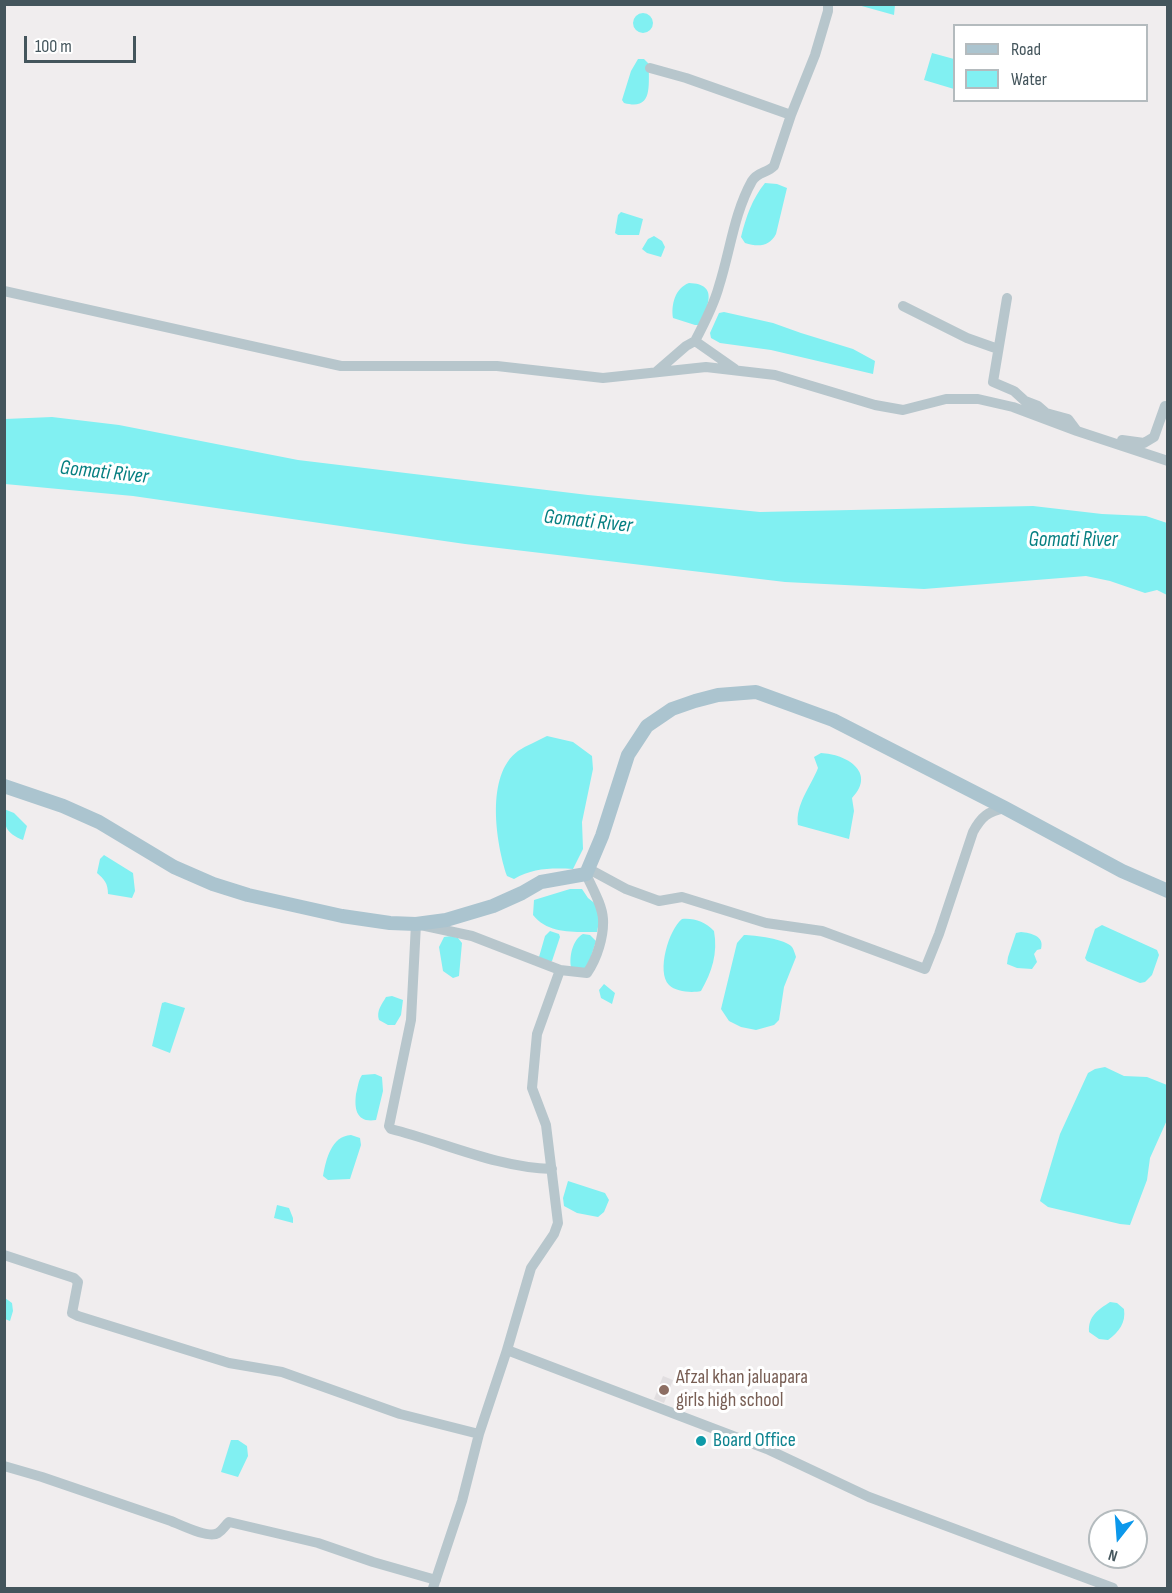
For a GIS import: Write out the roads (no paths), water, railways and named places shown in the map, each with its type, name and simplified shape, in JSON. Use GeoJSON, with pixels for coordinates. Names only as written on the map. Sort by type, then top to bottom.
{"type":"FeatureCollection","features":[{"type":"Feature","properties":{"kind":"main road"},"geometry":{"type":"LineString","coordinates":[[4,786],[63,806],[99,822],[174,867],[213,884],[248,895],[342,916],[390,923],[416,924],[446,920],[493,906],[541,882],[588,872],[628,755],[646,726],[672,709],[718,695],[756,692],[833,720],[1122,871],[1167,891]]}},
{"type":"Feature","properties":{"kind":"street"},"geometry":{"type":"LineString","coordinates":[[656,372],[695,341],[719,289],[737,218],[752,179],[774,166],[815,55],[828,4]]}},
{"type":"Feature","properties":{"kind":"street"},"geometry":{"type":"LineString","coordinates":[[650,68],[686,78],[791,115]]}},
{"type":"Feature","properties":{"kind":"street"},"geometry":{"type":"LineString","coordinates":[[4,291],[341,366],[497,366],[603,378],[706,367],[775,375],[875,405],[903,410],[946,399],[978,399],[1013,407],[1074,427],[1167,461]]}},
{"type":"Feature","properties":{"kind":"street"},"geometry":{"type":"LineString","coordinates":[[1007,298],[993,382],[1014,391],[1025,401],[1038,406],[1046,413],[1068,419],[1074,427],[1121,440],[1143,442],[1154,437],[1165,406]]}},
{"type":"Feature","properties":{"kind":"street"},"geometry":{"type":"LineString","coordinates":[[903,306],[967,338],[999,349]]}},
{"type":"Feature","properties":{"kind":"street"},"geometry":{"type":"LineString","coordinates":[[695,341],[737,370]]}},
{"type":"Feature","properties":{"kind":"street"},"geometry":{"type":"LineString","coordinates":[[588,872],[659,901],[682,897],[766,923],[822,931],[925,969],[977,825],[987,813],[1005,808]]}},
{"type":"Feature","properties":{"kind":"street"},"geometry":{"type":"LineString","coordinates":[[552,1168],[534,1168],[439,1145],[391,1129],[389,1126],[411,1020],[416,924],[472,936],[560,970],[585,973],[595,961],[603,918],[588,872]]}},
{"type":"Feature","properties":{"kind":"street"},"geometry":{"type":"LineString","coordinates":[[4,1466],[79,1489],[197,1531],[213,1535],[219,1533],[229,1522],[318,1543],[435,1584],[531,1268],[554,1234],[558,1223],[546,1125],[532,1088],[537,1034],[560,970]]}},
{"type":"Feature","properties":{"kind":"street"},"geometry":{"type":"LineString","coordinates":[[4,1255],[74,1278],[78,1282],[71,1307],[72,1313],[78,1316],[230,1363],[282,1372],[400,1414],[479,1434]]}},
{"type":"Feature","properties":{"kind":"street"},"geometry":{"type":"LineString","coordinates":[[507,1350],[767,1449],[869,1497],[1113,1588]]}},
{"type":"Feature","properties":{"kind":"water"},"geometry":{"type":"Polygon","coordinates":[[[858,5],[895,5],[894,15],[858,5]]]}},
{"type":"Feature","properties":{"kind":"water"},"geometry":{"type":"Polygon","coordinates":[[[639,13],[647,13],[653,19],[653,27],[647,33],[639,33],[633,27],[633,19],[639,13]]]}},
{"type":"Feature","properties":{"kind":"water"},"geometry":{"type":"Polygon","coordinates":[[[932,53],[953,59],[953,89],[924,80],[932,53]]]}},
{"type":"Feature","properties":{"kind":"water"},"geometry":{"type":"Polygon","coordinates":[[[638,59],[644,59],[649,64],[649,88],[645,100],[640,103],[624,103],[622,100],[631,71],[638,59]]]}},
{"type":"Feature","properties":{"kind":"water"},"geometry":{"type":"Polygon","coordinates":[[[765,183],[787,188],[776,234],[767,244],[745,243],[741,237],[747,215],[756,195],[765,183]]]}},
{"type":"Feature","properties":{"kind":"water"},"geometry":{"type":"Polygon","coordinates":[[[621,212],[643,219],[639,235],[615,233],[618,215],[621,212]]]}},
{"type":"Feature","properties":{"kind":"water"},"geometry":{"type":"Polygon","coordinates":[[[654,236],[662,241],[665,247],[661,257],[642,249],[648,239],[654,236]]]}},
{"type":"Feature","properties":{"kind":"water"},"geometry":{"type":"Polygon","coordinates":[[[689,283],[699,284],[708,292],[708,304],[700,325],[673,318],[677,293],[689,283]]]}},
{"type":"Feature","properties":{"kind":"water"},"geometry":{"type":"Polygon","coordinates":[[[724,312],[773,323],[853,349],[875,361],[873,374],[771,350],[720,343],[711,338],[710,333],[719,313],[724,312]]]}},
{"type":"Feature","properties":{"kind":"water","name":"Gomati River"},"geometry":{"type":"Polygon","coordinates":[[[52,417],[119,425],[298,460],[588,495],[760,512],[1033,506],[1102,514],[1146,516],[1167,523],[1167,595],[1157,590],[1145,593],[1110,581],[1086,576],[924,589],[785,582],[465,544],[133,496],[5,484],[5,419],[52,417]]]}},
{"type":"Feature","properties":{"kind":"water"},"geometry":{"type":"Polygon","coordinates":[[[547,736],[573,742],[592,756],[593,769],[582,822],[583,849],[573,869],[542,870],[514,879],[507,876],[499,846],[497,792],[508,762],[518,751],[547,736]]]}},
{"type":"Feature","properties":{"kind":"water"},"geometry":{"type":"Polygon","coordinates":[[[821,753],[831,754],[848,761],[860,773],[859,789],[852,798],[854,811],[849,839],[798,825],[801,803],[818,768],[814,757],[821,753]]]}},
{"type":"Feature","properties":{"kind":"water"},"geometry":{"type":"Polygon","coordinates":[[[4,809],[14,813],[27,826],[23,840],[7,829],[4,809]]]}},
{"type":"Feature","properties":{"kind":"water"},"geometry":{"type":"Polygon","coordinates":[[[104,855],[133,873],[135,891],[132,898],[108,894],[105,882],[97,873],[100,859],[104,855]]]}},
{"type":"Feature","properties":{"kind":"water"},"geometry":{"type":"Polygon","coordinates":[[[570,889],[582,889],[597,905],[600,917],[597,932],[571,932],[554,929],[546,926],[533,915],[534,900],[570,889]]]}},
{"type":"Feature","properties":{"kind":"water"},"geometry":{"type":"Polygon","coordinates":[[[682,919],[700,921],[714,931],[713,962],[701,991],[680,991],[669,985],[665,979],[666,951],[677,924],[682,919]]]}},
{"type":"Feature","properties":{"kind":"water"},"geometry":{"type":"Polygon","coordinates":[[[1102,925],[1157,950],[1159,955],[1152,975],[1145,982],[1140,983],[1087,961],[1085,958],[1095,929],[1102,925]]]}},
{"type":"Feature","properties":{"kind":"water"},"geometry":{"type":"Polygon","coordinates":[[[550,931],[559,934],[560,937],[552,961],[549,963],[539,957],[545,936],[550,931]]]}},
{"type":"Feature","properties":{"kind":"water"},"geometry":{"type":"Polygon","coordinates":[[[1016,933],[1033,934],[1041,941],[1041,949],[1034,954],[1037,962],[1032,969],[1017,968],[1007,964],[1016,933]]]}},
{"type":"Feature","properties":{"kind":"water"},"geometry":{"type":"Polygon","coordinates":[[[583,934],[590,935],[596,941],[587,969],[571,967],[572,948],[583,934]]]}},
{"type":"Feature","properties":{"kind":"water"},"geometry":{"type":"Polygon","coordinates":[[[744,935],[789,944],[796,957],[784,987],[779,1020],[774,1025],[756,1030],[741,1027],[729,1021],[721,1009],[737,943],[744,935]]]}},
{"type":"Feature","properties":{"kind":"water"},"geometry":{"type":"Polygon","coordinates":[[[444,937],[458,938],[462,943],[459,976],[453,978],[443,971],[439,947],[444,937]]]}},
{"type":"Feature","properties":{"kind":"water"},"geometry":{"type":"Polygon","coordinates":[[[604,984],[615,993],[612,1004],[601,998],[599,990],[604,984]]]}},
{"type":"Feature","properties":{"kind":"water"},"geometry":{"type":"Polygon","coordinates":[[[392,996],[403,1000],[401,1015],[395,1025],[388,1025],[379,1020],[378,1014],[386,997],[392,996]]]}},
{"type":"Feature","properties":{"kind":"water"},"geometry":{"type":"Polygon","coordinates":[[[162,1003],[185,1008],[170,1053],[152,1046],[162,1003]]]}},
{"type":"Feature","properties":{"kind":"water"},"geometry":{"type":"Polygon","coordinates":[[[1105,1067],[1124,1076],[1147,1077],[1167,1085],[1167,1120],[1150,1158],[1147,1180],[1130,1225],[1048,1207],[1040,1201],[1060,1134],[1088,1073],[1105,1067]]]}},
{"type":"Feature","properties":{"kind":"water"},"geometry":{"type":"Polygon","coordinates":[[[375,1074],[382,1077],[383,1091],[376,1120],[370,1120],[358,1114],[356,1094],[362,1075],[375,1074]]]}},
{"type":"Feature","properties":{"kind":"water"},"geometry":{"type":"Polygon","coordinates":[[[351,1135],[360,1138],[361,1145],[350,1179],[328,1180],[323,1176],[334,1144],[344,1136],[351,1135]]]}},
{"type":"Feature","properties":{"kind":"water"},"geometry":{"type":"Polygon","coordinates":[[[568,1181],[605,1193],[609,1200],[604,1212],[598,1217],[577,1213],[564,1206],[563,1198],[568,1181]]]}},
{"type":"Feature","properties":{"kind":"water"},"geometry":{"type":"Polygon","coordinates":[[[277,1205],[289,1208],[293,1223],[274,1218],[277,1205]]]}},
{"type":"Feature","properties":{"kind":"water"},"geometry":{"type":"Polygon","coordinates":[[[5,1298],[12,1303],[13,1311],[10,1321],[5,1319],[5,1298]]]}},
{"type":"Feature","properties":{"kind":"water"},"geometry":{"type":"Polygon","coordinates":[[[1110,1302],[1117,1303],[1124,1309],[1123,1323],[1108,1340],[1099,1339],[1089,1332],[1090,1322],[1098,1311],[1110,1302]]]}},
{"type":"Feature","properties":{"kind":"water"},"geometry":{"type":"Polygon","coordinates":[[[231,1440],[238,1440],[247,1446],[248,1456],[238,1477],[221,1472],[231,1440]]]}},
{"type":"Feature","properties":{"kind":"place","name":"Afzal khan jaluapara girls high school"},"geometry":{"type":"Point","coordinates":[664,1390]}},
{"type":"Feature","properties":{"kind":"place","name":"Board Office"},"geometry":{"type":"Point","coordinates":[701,1441]}}]}
